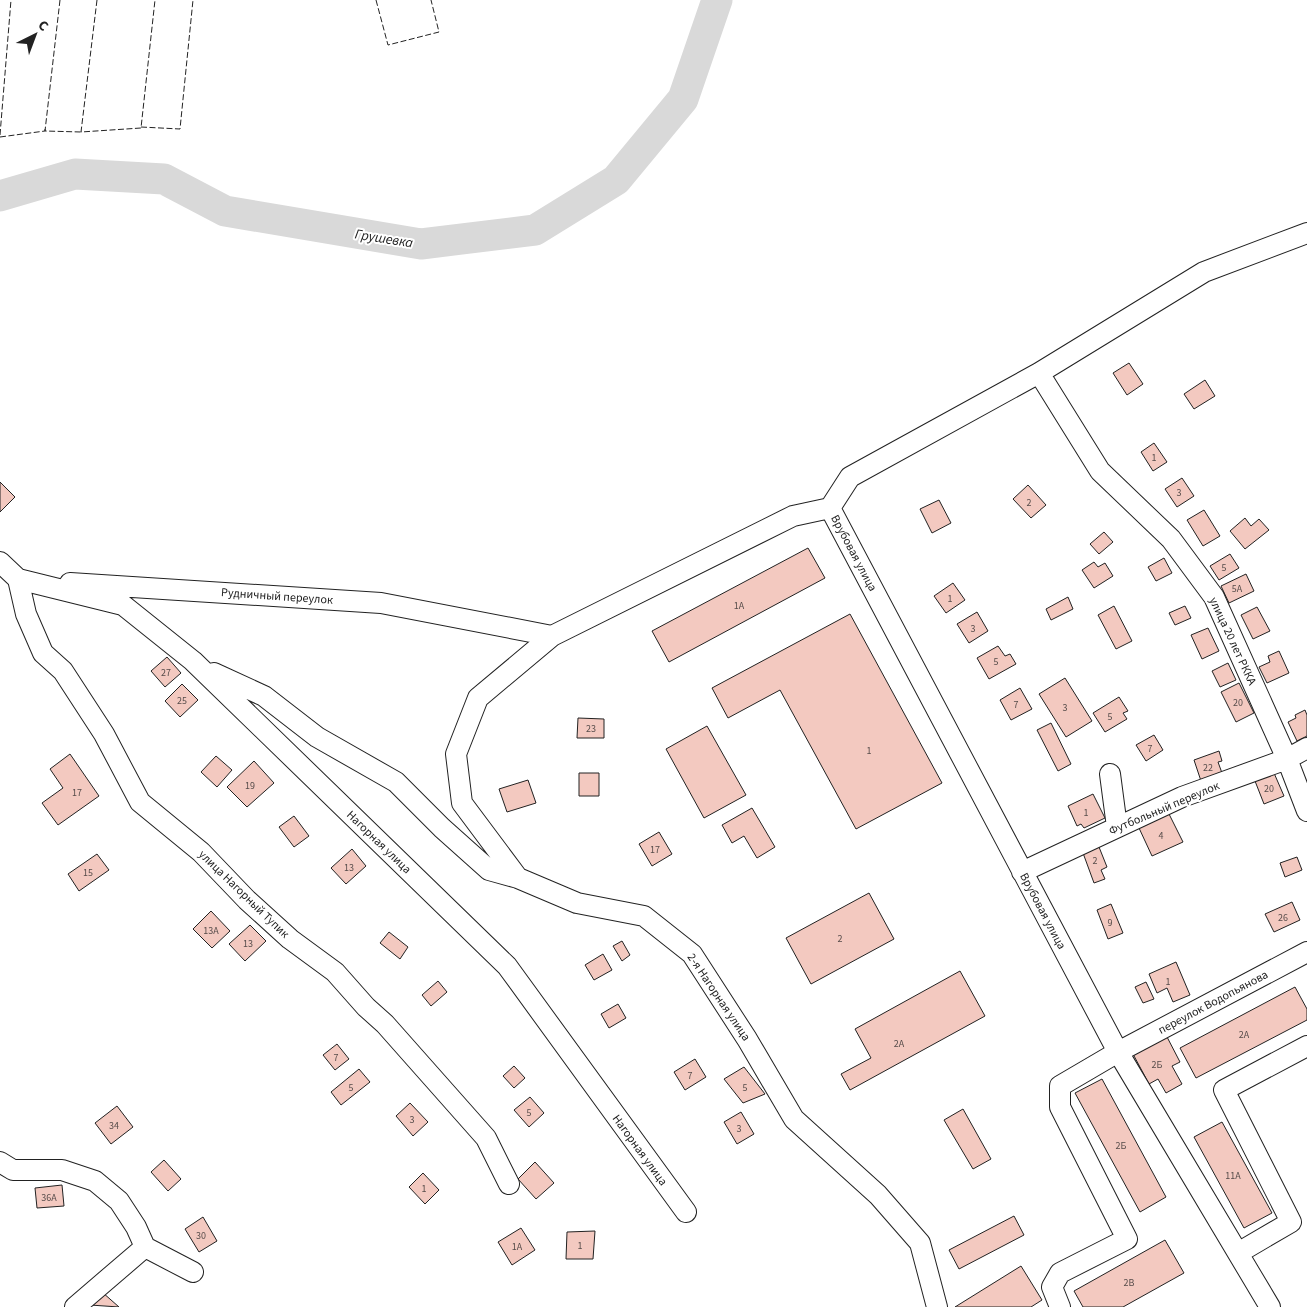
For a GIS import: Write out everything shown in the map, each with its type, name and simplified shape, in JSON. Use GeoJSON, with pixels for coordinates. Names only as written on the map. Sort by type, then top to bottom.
{"type":"FeatureCollection","features":[{"type":"Feature","properties":{"kind":"street"},"geometry":{"type":"LineString","coordinates":[[518,878],[462,802],[456,754],[478,698],[552,636],[793,516],[830,508],[850,478],[1039,373],[1204,272],[1307,233]]}},
{"type":"Feature","properties":{"kind":"street","name":"улица 20 лет РККА"},"geometry":{"type":"LineString","coordinates":[[1039,373],[1100,472],[1171,539],[1214,597],[1287,759],[1307,810]]}},
{"type":"Feature","properties":{"kind":"street","name":"Врубовая улица"},"geometry":{"type":"LineString","coordinates":[[830,508],[1118,1052],[1270,1307]]}},
{"type":"Feature","properties":{"kind":"street","name":"Нагорная улица"},"geometry":{"type":"LineString","coordinates":[[0,562],[9,580],[123,605],[193,661],[507,966],[686,1212]]}},
{"type":"Feature","properties":{"kind":"street","name":"Рудничный переулок"},"geometry":{"type":"LineString","coordinates":[[9,580],[381,603],[552,636]]}},
{"type":"Feature","properties":{"kind":"street","name":"улица Нагорный Тупик"},"geometry":{"type":"LineString","coordinates":[[9,580],[44,653],[64,671],[104,734],[140,802],[201,852],[290,939],[335,972],[366,1006],[386,1024],[486,1138],[509,1184]]}},
{"type":"Feature","properties":{"kind":"street","name":"2-я Нагорная улица"},"geometry":{"type":"LineString","coordinates":[[193,661],[222,678],[264,696],[317,737],[396,782],[442,828],[489,870],[518,878],[577,903],[644,916],[692,954],[748,1039],[794,1119],[878,1194],[920,1243],[938,1307]]}},
{"type":"Feature","properties":{"kind":"street","name":"Футбольный переулок"},"geometry":{"type":"LineString","coordinates":[[1022,872],[1182,797],[1287,759],[1307,748]]}},
{"type":"Feature","properties":{"kind":"street"},"geometry":{"type":"LineString","coordinates":[[1110,774],[1116,827]]}},
{"type":"Feature","properties":{"kind":"street","name":"переулок Водопьянова"},"geometry":{"type":"LineString","coordinates":[[1060,1307],[1052,1287],[1060,1273],[1127,1239],[1060,1107],[1060,1086],[1118,1052],[1307,952]]}},
{"type":"Feature","properties":{"kind":"street"},"geometry":{"type":"LineString","coordinates":[[1238,1253],[1291,1222],[1224,1090],[1307,1046]]}},
{"type":"Feature","properties":{"kind":"street"},"geometry":{"type":"LineString","coordinates":[[0,1162],[13,1170],[62,1170],[95,1181],[119,1201],[136,1227],[145,1246],[193,1272]]}},
{"type":"Feature","properties":{"kind":"street"},"geometry":{"type":"LineString","coordinates":[[75,1307],[145,1246]]}},
{"type":"Feature","properties":{"kind":"building"},"geometry":{"type":"Polygon","coordinates":[[[1129,363],[1143,384],[1127,395],[1113,373],[1129,363]]]}},
{"type":"Feature","properties":{"kind":"building"},"geometry":{"type":"Polygon","coordinates":[[[1205,380],[1215,396],[1194,409],[1184,394],[1205,380]]]}},
{"type":"Feature","properties":{"kind":"building"},"geometry":{"type":"Polygon","coordinates":[[[1154,443],[1167,462],[1153,471],[1141,452],[1154,443]]]}},
{"type":"Feature","properties":{"kind":"building"},"geometry":{"type":"Polygon","coordinates":[[[1182,478],[1194,496],[1177,507],[1165,489],[1182,478]]]}},
{"type":"Feature","properties":{"kind":"building"},"geometry":{"type":"Polygon","coordinates":[[[0,482],[15,497],[0,512],[0,482]]]}},
{"type":"Feature","properties":{"kind":"building"},"geometry":{"type":"Polygon","coordinates":[[[1028,485],[1046,505],[1031,518],[1013,499],[1028,485]]]}},
{"type":"Feature","properties":{"kind":"building"},"geometry":{"type":"Polygon","coordinates":[[[939,500],[951,523],[932,533],[920,509],[939,500]]]}},
{"type":"Feature","properties":{"kind":"building"},"geometry":{"type":"Polygon","coordinates":[[[1204,510],[1220,536],[1203,546],[1187,520],[1204,510]]]}},
{"type":"Feature","properties":{"kind":"building"},"geometry":{"type":"Polygon","coordinates":[[[1245,518],[1251,526],[1259,519],[1269,530],[1245,549],[1230,531],[1245,518]]]}},
{"type":"Feature","properties":{"kind":"building"},"geometry":{"type":"Polygon","coordinates":[[[1104,532],[1113,542],[1099,554],[1090,544],[1104,532]]]}},
{"type":"Feature","properties":{"kind":"building"},"geometry":{"type":"Polygon","coordinates":[[[808,548],[825,578],[669,662],[652,631],[808,548]]]}},
{"type":"Feature","properties":{"kind":"building"},"geometry":{"type":"Polygon","coordinates":[[[1230,554],[1239,568],[1219,580],[1210,566],[1230,554]]]}},
{"type":"Feature","properties":{"kind":"building"},"geometry":{"type":"Polygon","coordinates":[[[1164,558],[1172,573],[1156,581],[1148,567],[1164,558]]]}},
{"type":"Feature","properties":{"kind":"building"},"geometry":{"type":"Polygon","coordinates":[[[1094,562],[1098,567],[1105,563],[1113,576],[1094,588],[1082,570],[1094,562]]]}},
{"type":"Feature","properties":{"kind":"building"},"geometry":{"type":"Polygon","coordinates":[[[1246,574],[1254,591],[1229,603],[1221,586],[1246,574]]]}},
{"type":"Feature","properties":{"kind":"building"},"geometry":{"type":"Polygon","coordinates":[[[953,583],[965,600],[946,613],[934,596],[953,583]]]}},
{"type":"Feature","properties":{"kind":"building"},"geometry":{"type":"Polygon","coordinates":[[[1068,597],[1073,609],[1051,620],[1046,609],[1068,597]]]}},
{"type":"Feature","properties":{"kind":"building"},"geometry":{"type":"Polygon","coordinates":[[[1114,606],[1132,641],[1116,649],[1098,615],[1114,606]]]}},
{"type":"Feature","properties":{"kind":"building"},"geometry":{"type":"Polygon","coordinates":[[[1185,606],[1191,618],[1175,625],[1169,613],[1185,606]]]}},
{"type":"Feature","properties":{"kind":"building"},"geometry":{"type":"Polygon","coordinates":[[[1257,607],[1270,631],[1253,639],[1241,615],[1257,607]]]}},
{"type":"Feature","properties":{"kind":"building"},"geometry":{"type":"Polygon","coordinates":[[[977,612],[988,631],[969,643],[957,624],[977,612]]]}},
{"type":"Feature","properties":{"kind":"building"},"geometry":{"type":"Polygon","coordinates":[[[850,614],[942,783],[856,829],[780,690],[728,718],[712,688],[850,614]]]}},
{"type":"Feature","properties":{"kind":"building"},"geometry":{"type":"Polygon","coordinates":[[[1208,628],[1219,651],[1202,659],[1191,635],[1208,628]]]}},
{"type":"Feature","properties":{"kind":"building"},"geometry":{"type":"Polygon","coordinates":[[[998,646],[1005,656],[1010,654],[1016,664],[989,679],[977,658],[998,646]]]}},
{"type":"Feature","properties":{"kind":"building"},"geometry":{"type":"Polygon","coordinates":[[[1279,651],[1289,673],[1267,683],[1259,667],[1270,662],[1268,656],[1279,651]]]}},
{"type":"Feature","properties":{"kind":"building"},"geometry":{"type":"Polygon","coordinates":[[[167,657],[181,673],[165,687],[151,671],[167,657]]]}},
{"type":"Feature","properties":{"kind":"building"},"geometry":{"type":"Polygon","coordinates":[[[1228,663],[1236,680],[1220,687],[1212,671],[1228,663]]]}},
{"type":"Feature","properties":{"kind":"building"},"geometry":{"type":"Polygon","coordinates":[[[1065,678],[1092,721],[1066,737],[1039,694],[1065,678]]]}},
{"type":"Feature","properties":{"kind":"building"},"geometry":{"type":"Polygon","coordinates":[[[1239,683],[1254,713],[1236,722],[1221,692],[1239,683]]]}},
{"type":"Feature","properties":{"kind":"building"},"geometry":{"type":"Polygon","coordinates":[[[182,684],[198,700],[180,717],[165,701],[182,684]]]}},
{"type":"Feature","properties":{"kind":"building"},"geometry":{"type":"Polygon","coordinates":[[[1020,688],[1032,709],[1011,720],[1000,700],[1020,688]]]}},
{"type":"Feature","properties":{"kind":"building"},"geometry":{"type":"Polygon","coordinates":[[[1119,697],[1128,711],[1123,713],[1127,719],[1105,732],[1093,713],[1119,697]]]}},
{"type":"Feature","properties":{"kind":"building"},"geometry":{"type":"Polygon","coordinates":[[[1305,710],[1307,715],[1307,736],[1297,741],[1288,722],[1296,718],[1295,715],[1305,710]]]}},
{"type":"Feature","properties":{"kind":"building"},"geometry":{"type":"Polygon","coordinates":[[[578,718],[604,719],[604,738],[577,738],[578,718]]]}},
{"type":"Feature","properties":{"kind":"building"},"geometry":{"type":"Polygon","coordinates":[[[1051,723],[1071,764],[1058,771],[1037,730],[1051,723]]]}},
{"type":"Feature","properties":{"kind":"building"},"geometry":{"type":"Polygon","coordinates":[[[707,726],[746,795],[704,818],[666,749],[707,726]]]}},
{"type":"Feature","properties":{"kind":"building"},"geometry":{"type":"Polygon","coordinates":[[[1154,735],[1163,750],[1146,761],[1136,745],[1154,735]]]}},
{"type":"Feature","properties":{"kind":"building"},"geometry":{"type":"Polygon","coordinates":[[[1219,751],[1222,761],[1218,762],[1222,773],[1201,781],[1194,760],[1219,751]]]}},
{"type":"Feature","properties":{"kind":"building"},"geometry":{"type":"Polygon","coordinates":[[[70,754],[99,796],[58,825],[42,803],[63,788],[50,769],[70,754]]]}},
{"type":"Feature","properties":{"kind":"building"},"geometry":{"type":"Polygon","coordinates":[[[216,756],[232,770],[217,787],[201,772],[216,756]]]}},
{"type":"Feature","properties":{"kind":"building"},"geometry":{"type":"Polygon","coordinates":[[[254,761],[274,783],[247,807],[227,787],[254,761]]]}},
{"type":"Feature","properties":{"kind":"building"},"geometry":{"type":"Polygon","coordinates":[[[579,773],[599,773],[599,796],[579,796],[579,773]]]}},
{"type":"Feature","properties":{"kind":"building"},"geometry":{"type":"Polygon","coordinates":[[[1274,773],[1284,796],[1264,804],[1255,781],[1274,773]]]}},
{"type":"Feature","properties":{"kind":"building"},"geometry":{"type":"Polygon","coordinates":[[[528,780],[536,803],[507,812],[499,789],[528,780]]]}},
{"type":"Feature","properties":{"kind":"building"},"geometry":{"type":"Polygon","coordinates":[[[1093,794],[1105,818],[1084,828],[1081,824],[1077,826],[1068,806],[1093,794]]]}},
{"type":"Feature","properties":{"kind":"building"},"geometry":{"type":"Polygon","coordinates":[[[752,808],[775,847],[757,858],[744,836],[732,843],[722,825],[752,808]]]}},
{"type":"Feature","properties":{"kind":"building"},"geometry":{"type":"Polygon","coordinates":[[[1169,814],[1183,842],[1152,856],[1139,828],[1169,814]]]}},
{"type":"Feature","properties":{"kind":"building"},"geometry":{"type":"Polygon","coordinates":[[[294,816],[309,836],[294,847],[279,827],[294,816]]]}},
{"type":"Feature","properties":{"kind":"building"},"geometry":{"type":"Polygon","coordinates":[[[659,832],[672,854],[652,866],[639,844],[659,832]]]}},
{"type":"Feature","properties":{"kind":"building"},"geometry":{"type":"Polygon","coordinates":[[[1099,847],[1107,867],[1101,870],[1105,879],[1094,883],[1083,853],[1099,847]]]}},
{"type":"Feature","properties":{"kind":"building"},"geometry":{"type":"Polygon","coordinates":[[[352,849],[366,866],[346,884],[331,868],[352,849]]]}},
{"type":"Feature","properties":{"kind":"building"},"geometry":{"type":"Polygon","coordinates":[[[97,854],[109,870],[79,891],[68,874],[97,854]]]}},
{"type":"Feature","properties":{"kind":"building"},"geometry":{"type":"Polygon","coordinates":[[[1297,857],[1302,870],[1285,877],[1280,863],[1297,857]]]}},
{"type":"Feature","properties":{"kind":"building"},"geometry":{"type":"Polygon","coordinates":[[[869,893],[894,939],[811,984],[786,938],[869,893]]]}},
{"type":"Feature","properties":{"kind":"building"},"geometry":{"type":"Polygon","coordinates":[[[1292,902],[1300,920],[1274,932],[1265,914],[1292,902]]]}},
{"type":"Feature","properties":{"kind":"building"},"geometry":{"type":"Polygon","coordinates":[[[1111,904],[1123,933],[1108,939],[1097,910],[1111,904]]]}},
{"type":"Feature","properties":{"kind":"building"},"geometry":{"type":"Polygon","coordinates":[[[211,911],[230,931],[212,948],[193,929],[211,911]]]}},
{"type":"Feature","properties":{"kind":"building"},"geometry":{"type":"Polygon","coordinates":[[[250,925],[266,941],[245,961],[229,944],[250,925]]]}},
{"type":"Feature","properties":{"kind":"building"},"geometry":{"type":"Polygon","coordinates":[[[389,932],[408,947],[400,959],[380,943],[389,932]]]}},
{"type":"Feature","properties":{"kind":"building"},"geometry":{"type":"Polygon","coordinates":[[[622,941],[630,955],[622,961],[613,946],[622,941]]]}},
{"type":"Feature","properties":{"kind":"building"},"geometry":{"type":"Polygon","coordinates":[[[603,954],[612,970],[594,980],[585,965],[603,954]]]}},
{"type":"Feature","properties":{"kind":"building"},"geometry":{"type":"Polygon","coordinates":[[[1176,962],[1190,995],[1173,1002],[1167,988],[1157,993],[1149,974],[1176,962]]]}},
{"type":"Feature","properties":{"kind":"building"},"geometry":{"type":"Polygon","coordinates":[[[960,971],[985,1016],[850,1090],[841,1074],[871,1058],[855,1029],[960,971]]]}},
{"type":"Feature","properties":{"kind":"building"},"geometry":{"type":"Polygon","coordinates":[[[438,981],[447,992],[431,1006],[422,995],[438,981]]]}},
{"type":"Feature","properties":{"kind":"building"},"geometry":{"type":"Polygon","coordinates":[[[1146,982],[1154,999],[1143,1003],[1135,987],[1146,982]]]}},
{"type":"Feature","properties":{"kind":"building"},"geometry":{"type":"Polygon","coordinates":[[[1295,987],[1307,1009],[1307,1020],[1196,1078],[1180,1048],[1295,987]]]}},
{"type":"Feature","properties":{"kind":"building"},"geometry":{"type":"Polygon","coordinates":[[[618,1004],[626,1018],[609,1028],[601,1014],[618,1004]]]}},
{"type":"Feature","properties":{"kind":"building"},"geometry":{"type":"Polygon","coordinates":[[[1166,1035],[1180,1062],[1172,1066],[1182,1084],[1166,1093],[1158,1079],[1149,1084],[1133,1054],[1166,1035]]]}},
{"type":"Feature","properties":{"kind":"building"},"geometry":{"type":"Polygon","coordinates":[[[337,1044],[349,1059],[335,1070],[323,1055],[337,1044]]]}},
{"type":"Feature","properties":{"kind":"building"},"geometry":{"type":"Polygon","coordinates":[[[695,1059],[706,1077],[685,1090],[674,1072],[695,1059]]]}},
{"type":"Feature","properties":{"kind":"building"},"geometry":{"type":"Polygon","coordinates":[[[514,1066],[525,1078],[514,1088],[503,1076],[514,1066]]]}},
{"type":"Feature","properties":{"kind":"building"},"geometry":{"type":"Polygon","coordinates":[[[744,1067],[765,1094],[743,1103],[724,1079],[744,1067]]]}},
{"type":"Feature","properties":{"kind":"building"},"geometry":{"type":"Polygon","coordinates":[[[359,1069],[370,1082],[341,1105],[331,1092],[359,1069]]]}},
{"type":"Feature","properties":{"kind":"building"},"geometry":{"type":"Polygon","coordinates":[[[1102,1079],[1166,1197],[1140,1212],[1075,1093],[1102,1079]]]}},
{"type":"Feature","properties":{"kind":"building"},"geometry":{"type":"Polygon","coordinates":[[[530,1097],[544,1113],[529,1127],[514,1110],[530,1097]]]}},
{"type":"Feature","properties":{"kind":"building"},"geometry":{"type":"Polygon","coordinates":[[[410,1103],[428,1122],[413,1136],[396,1116],[410,1103]]]}},
{"type":"Feature","properties":{"kind":"building"},"geometry":{"type":"Polygon","coordinates":[[[117,1106],[133,1127],[111,1144],[95,1123],[117,1106]]]}},
{"type":"Feature","properties":{"kind":"building"},"geometry":{"type":"Polygon","coordinates":[[[963,1109],[991,1159],[973,1169],[944,1120],[963,1109]]]}},
{"type":"Feature","properties":{"kind":"building"},"geometry":{"type":"Polygon","coordinates":[[[741,1112],[754,1134],[737,1144],[724,1122],[741,1112]]]}},
{"type":"Feature","properties":{"kind":"building"},"geometry":{"type":"Polygon","coordinates":[[[1222,1122],[1272,1213],[1244,1228],[1194,1137],[1222,1122]]]}},
{"type":"Feature","properties":{"kind":"building"},"geometry":{"type":"Polygon","coordinates":[[[164,1160],[181,1179],[168,1191],[151,1172],[164,1160]]]}},
{"type":"Feature","properties":{"kind":"building"},"geometry":{"type":"Polygon","coordinates":[[[535,1162],[554,1183],[536,1199],[518,1179],[535,1162]]]}},
{"type":"Feature","properties":{"kind":"building"},"geometry":{"type":"Polygon","coordinates":[[[423,1173],[439,1190],[425,1204],[409,1187],[423,1173]]]}},
{"type":"Feature","properties":{"kind":"building"},"geometry":{"type":"Polygon","coordinates":[[[62,1185],[64,1206],[37,1208],[35,1188],[62,1185]]]}},
{"type":"Feature","properties":{"kind":"building"},"geometry":{"type":"Polygon","coordinates":[[[1014,1216],[1024,1235],[959,1269],[949,1250],[1014,1216]]]}},
{"type":"Feature","properties":{"kind":"building"},"geometry":{"type":"Polygon","coordinates":[[[203,1217],[217,1241],[199,1252],[185,1229],[203,1217]]]}},
{"type":"Feature","properties":{"kind":"building"},"geometry":{"type":"Polygon","coordinates":[[[521,1228],[535,1250],[512,1265],[498,1242],[521,1228]]]}},
{"type":"Feature","properties":{"kind":"building"},"geometry":{"type":"Polygon","coordinates":[[[595,1231],[593,1259],[566,1259],[567,1232],[595,1231]]]}},
{"type":"Feature","properties":{"kind":"building"},"geometry":{"type":"Polygon","coordinates":[[[1165,1240],[1184,1273],[1123,1307],[1083,1307],[1074,1291],[1165,1240]]]}},
{"type":"Feature","properties":{"kind":"building"},"geometry":{"type":"Polygon","coordinates":[[[1021,1266],[1042,1300],[1031,1307],[955,1307],[1021,1266]]]}},
{"type":"Feature","properties":{"kind":"building"},"geometry":{"type":"Polygon","coordinates":[[[102,1292],[119,1307],[90,1305],[102,1292]]]}},
{"type":"Feature","properties":{"kind":"waterway","name":"Грушевка"},"geometry":{"type":"LineString","coordinates":[[0,196],[75,174],[164,179],[225,211],[421,244],[535,230],[616,180],[683,99],[717,0]]}},
{"type":"Feature","properties":{"kind":"fence"},"geometry":{"type":"LineString","coordinates":[[0,135],[11,0]]}},
{"type":"Feature","properties":{"kind":"fence"},"geometry":{"type":"LineString","coordinates":[[60,0],[45,131],[81,132]]}},
{"type":"Feature","properties":{"kind":"fence"},"geometry":{"type":"LineString","coordinates":[[97,0],[81,132],[141,128],[155,0]]}},
{"type":"Feature","properties":{"kind":"fence"},"geometry":{"type":"LineString","coordinates":[[141,127],[180,129],[193,0]]}},
{"type":"Feature","properties":{"kind":"fence"},"geometry":{"type":"LineString","coordinates":[[376,0],[388,45],[439,32],[431,0]]}},
{"type":"Feature","properties":{"kind":"fence"},"geometry":{"type":"LineString","coordinates":[[0,137],[45,131],[45,129]]}}]}
